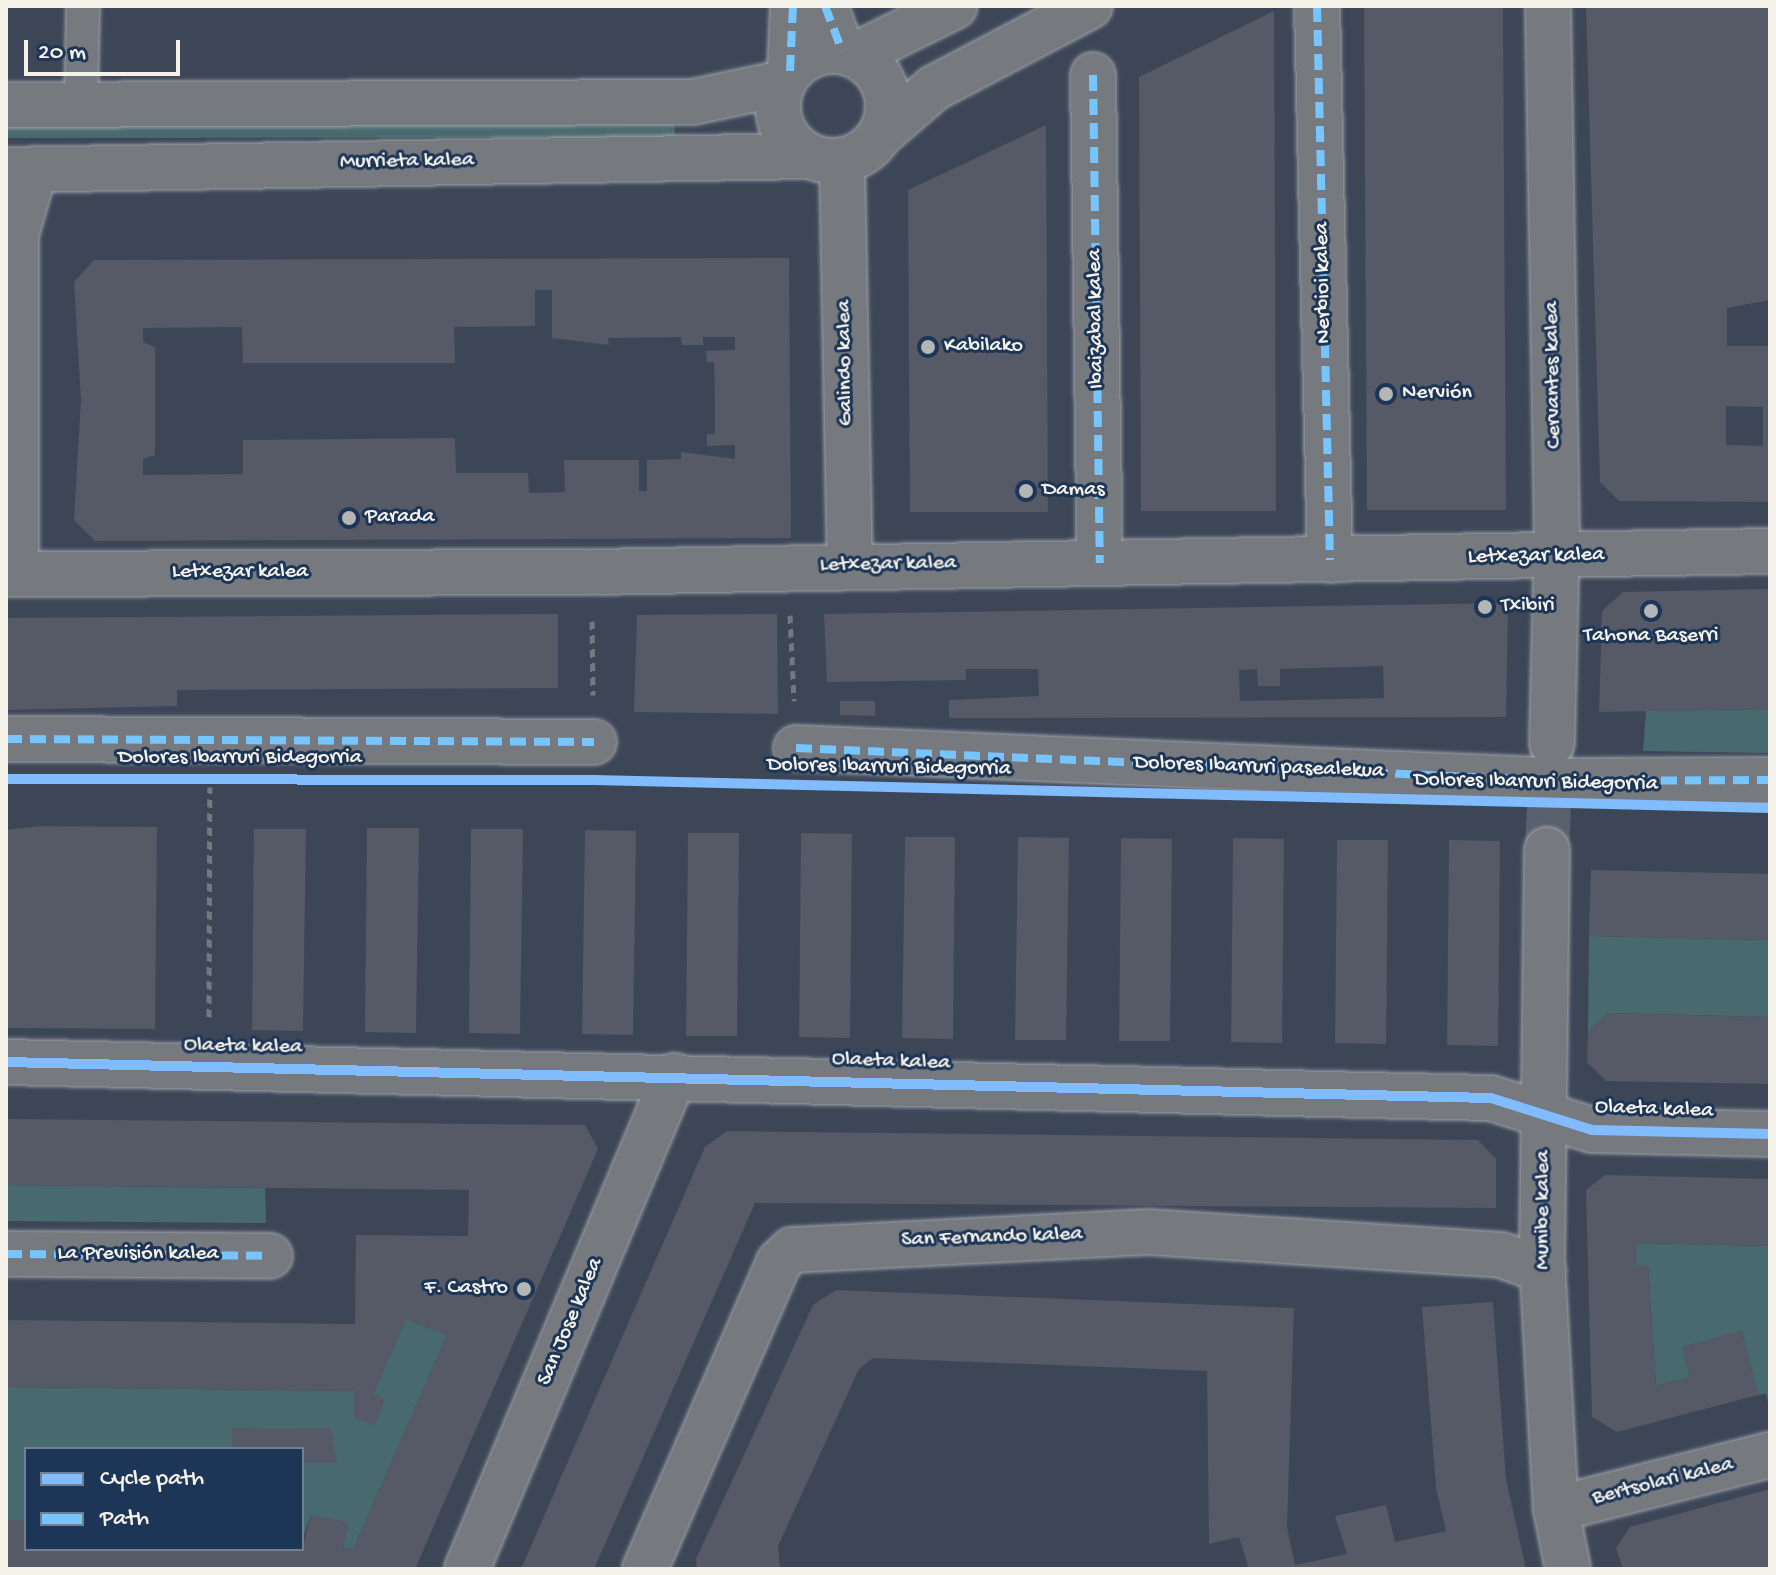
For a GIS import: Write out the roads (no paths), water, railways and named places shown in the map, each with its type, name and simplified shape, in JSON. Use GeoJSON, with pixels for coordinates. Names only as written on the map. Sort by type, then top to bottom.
{"type":"FeatureCollection","features":[{"type":"Feature","properties":{"kind":"street"},"geometry":{"type":"LineString","coordinates":[[793,6],[786,77],[778,99],[784,132],[825,158],[860,154],[934,88],[1090,6]]}},
{"type":"Feature","properties":{"kind":"street"},"geometry":{"type":"LineString","coordinates":[[825,6],[849,53],[883,81],[887,117],[881,134]]}},
{"type":"Feature","properties":{"kind":"street"},"geometry":{"type":"LineString","coordinates":[[6,105],[693,102],[786,77],[814,54],[849,53],[955,6]]}},
{"type":"Feature","properties":{"kind":"street","name":"Nerbioi kalea"},"geometry":{"type":"LineString","coordinates":[[1317,6],[1330,560]]}},
{"type":"Feature","properties":{"kind":"street","name":"Cervantes kalea"},"geometry":{"type":"LineString","coordinates":[[1548,6],[1557,558],[1552,743]]}},
{"type":"Feature","properties":{"kind":"street","name":"Ibaizabal kalea"},"geometry":{"type":"LineString","coordinates":[[1093,75],[1100,563]]}},
{"type":"Feature","properties":{"kind":"street","name":"Murrieta kalea"},"geometry":{"type":"LineString","coordinates":[[21,169],[825,158]]}},
{"type":"Feature","properties":{"kind":"street","name":"Galindo kalea"},"geometry":{"type":"LineString","coordinates":[[825,158],[850,566]]}},
{"type":"Feature","properties":{"kind":"street"},"geometry":{"type":"LineString","coordinates":[[11,574],[16,234],[21,169]]}},
{"type":"Feature","properties":{"kind":"street","name":"Letxezar kalea"},"geometry":{"type":"LineString","coordinates":[[11,574],[592,572],[1557,558],[1770,551]]}},
{"type":"Feature","properties":{"kind":"street"},"geometry":{"type":"LineString","coordinates":[[6,739],[594,742]]}},
{"type":"Feature","properties":{"kind":"street","name":"Dolores Ibarruri pasealekua"},"geometry":{"type":"LineString","coordinates":[[796,748],[1593,782],[1770,780]]}},
{"type":"Feature","properties":{"kind":"street","name":"Munibe kalea"},"geometry":{"type":"LineString","coordinates":[[1547,850],[1543,1270],[1556,1509],[1568,1569]]}},
{"type":"Feature","properties":{"kind":"street","name":"Olaeta kalea"},"geometry":{"type":"LineString","coordinates":[[6,1062],[1491,1098],[1592,1130],[1770,1134]]}},
{"type":"Feature","properties":{"kind":"street","name":"San Jose kalea"},"geometry":{"type":"LineString","coordinates":[[467,1569],[674,1076]]}},
{"type":"Feature","properties":{"kind":"street","name":"San Fernando kalea"},"geometry":{"type":"LineString","coordinates":[[645,1569],[779,1262],[792,1250],[1148,1232],[1501,1255],[1543,1270]]}},
{"type":"Feature","properties":{"kind":"street","name":"La Previsión kalea"},"geometry":{"type":"LineString","coordinates":[[6,1254],[270,1256]]}},
{"type":"Feature","properties":{"kind":"street","name":"Bertsolari kalea"},"geometry":{"type":"LineString","coordinates":[[1556,1509],[1770,1455]]}},
{"type":"Feature","properties":{"kind":"lane"},"geometry":{"type":"LineString","coordinates":[[81,104],[83,6]]}},
{"type":"Feature","properties":{"kind":"tunnel"},"geometry":{"type":"LineString","coordinates":[[1547,850],[1552,743]]}},
{"type":"Feature","properties":{"kind":"place","name":"Kabilako"},"geometry":{"type":"Point","coordinates":[928,347]}},
{"type":"Feature","properties":{"kind":"place","name":"Nervión"},"geometry":{"type":"Point","coordinates":[1386,394]}},
{"type":"Feature","properties":{"kind":"place","name":"Damas"},"geometry":{"type":"Point","coordinates":[1026,491]}},
{"type":"Feature","properties":{"kind":"place","name":"Parada"},"geometry":{"type":"Point","coordinates":[349,518]}},
{"type":"Feature","properties":{"kind":"place","name":"Txibiri"},"geometry":{"type":"Point","coordinates":[1485,607]}},
{"type":"Feature","properties":{"kind":"place","name":"Tahona Baserri"},"geometry":{"type":"Point","coordinates":[1651,611]}},
{"type":"Feature","properties":{"kind":"place","name":"F. Castro"},"geometry":{"type":"Point","coordinates":[524,1289]}}]}
